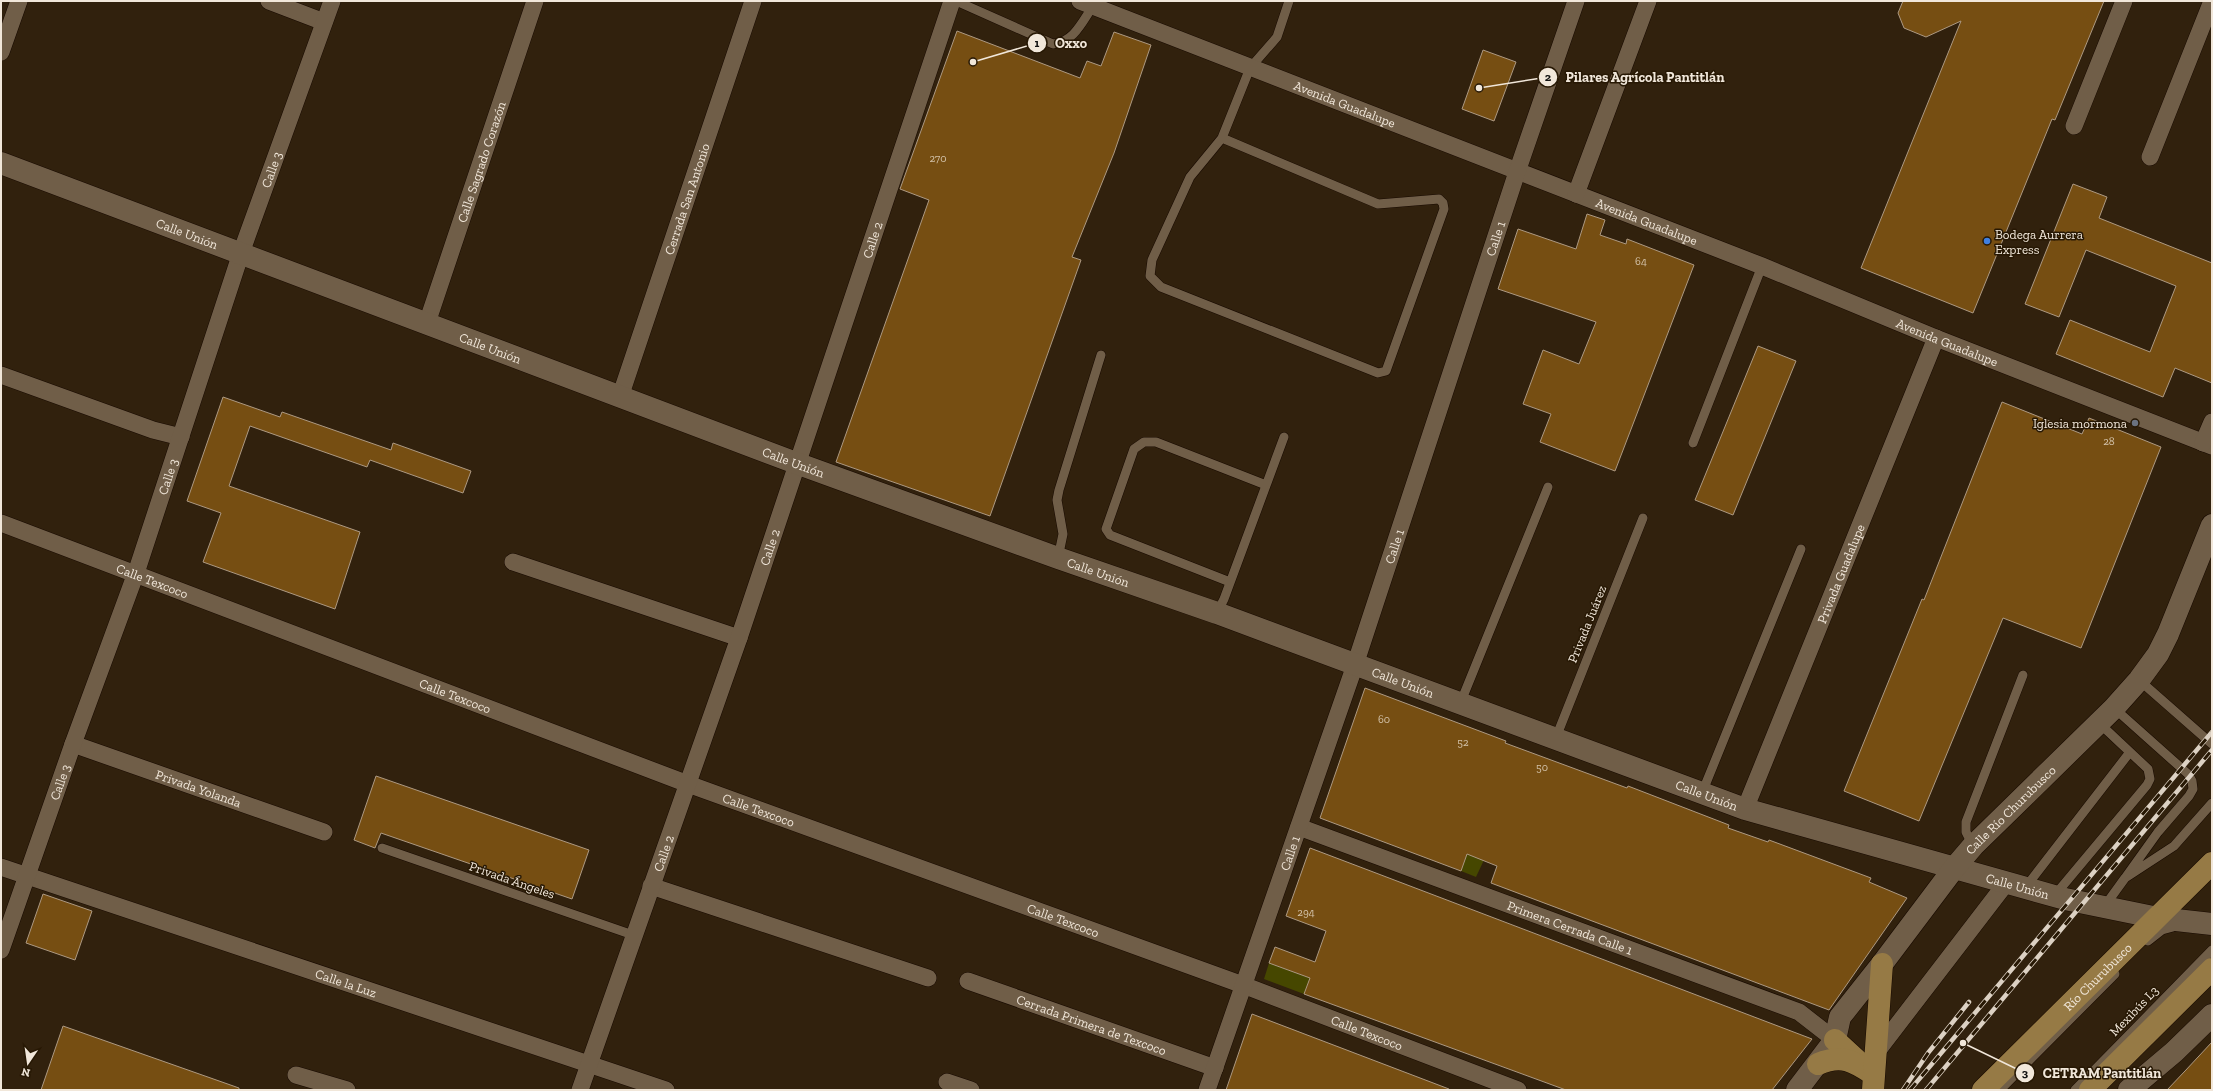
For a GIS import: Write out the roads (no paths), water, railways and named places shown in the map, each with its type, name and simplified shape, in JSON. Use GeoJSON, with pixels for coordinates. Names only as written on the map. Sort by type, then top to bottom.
{"type":"FeatureCollection","features":[{"type":"Feature","properties":{"kind":"main road","name":"Río Churubusco"},"geometry":{"type":"LineString","coordinates":[[1982,1090],[2158,918],[2212,863]]}},
{"type":"Feature","properties":{"kind":"main road"},"geometry":{"type":"LineString","coordinates":[[1873,1073],[1882,964]]}},
{"type":"Feature","properties":{"kind":"main road"},"geometry":{"type":"LineString","coordinates":[[2090,1090],[2212,969]]}},
{"type":"Feature","properties":{"kind":"main road"},"geometry":{"type":"LineString","coordinates":[[1835,1040],[1873,1073]]}},
{"type":"Feature","properties":{"kind":"main road"},"geometry":{"type":"LineString","coordinates":[[1818,1064],[1835,1058],[1858,1065],[1873,1073]]}},
{"type":"Feature","properties":{"kind":"street"},"geometry":{"type":"LineString","coordinates":[[1,52],[19,1]]}},
{"type":"Feature","properties":{"kind":"street"},"geometry":{"type":"LineString","coordinates":[[269,1],[324,22]]}},
{"type":"Feature","properties":{"kind":"street","name":"Calle 3"},"geometry":{"type":"LineString","coordinates":[[1,950],[73,744],[136,573],[241,253],[332,1]]}},
{"type":"Feature","properties":{"kind":"street","name":"Calle Sagrado Corazón"},"geometry":{"type":"LineString","coordinates":[[427,323],[534,1]]}},
{"type":"Feature","properties":{"kind":"street","name":"Cerrada San Antonio"},"geometry":{"type":"LineString","coordinates":[[620,396],[753,1]]}},
{"type":"Feature","properties":{"kind":"street","name":"Calle 2"},"geometry":{"type":"LineString","coordinates":[[580,1090],[633,935],[739,638],[796,463],[952,1]]}},
{"type":"Feature","properties":{"kind":"street","name":"Calle 1"},"geometry":{"type":"LineString","coordinates":[[1207,1090],[1356,665],[1517,172],[1576,1]]}},
{"type":"Feature","properties":{"kind":"street"},"geometry":{"type":"LineString","coordinates":[[1576,194],[1648,1]]}},
{"type":"Feature","properties":{"kind":"street"},"geometry":{"type":"LineString","coordinates":[[2074,126],[2124,1]]}},
{"type":"Feature","properties":{"kind":"street"},"geometry":{"type":"LineString","coordinates":[[2150,157],[2212,1]]}},
{"type":"Feature","properties":{"kind":"street","name":"Avenida Guadalupe"},"geometry":{"type":"LineString","coordinates":[[1087,3],[1250,68],[1762,266],[1936,338],[2208,444]]}},
{"type":"Feature","properties":{"kind":"street","name":"Calle Unión"},"geometry":{"type":"LineString","coordinates":[[1,163],[796,463],[1058,558],[1217,613],[1555,740],[1746,809],[2054,896],[2158,918],[2212,924]]}},
{"type":"Feature","properties":{"kind":"street","name":"Privada Guadalupe"},"geometry":{"type":"LineString","coordinates":[[1746,809],[1936,338]]}},
{"type":"Feature","properties":{"kind":"street"},"geometry":{"type":"LineString","coordinates":[[1,375],[153,430],[181,437]]}},
{"type":"Feature","properties":{"kind":"street"},"geometry":{"type":"LineString","coordinates":[[2208,444],[2212,422]]}},
{"type":"Feature","properties":{"kind":"street","name":"Calle Texcoco"},"geometry":{"type":"LineString","coordinates":[[1,523],[136,573],[688,784],[1243,985],[1518,1090]]}},
{"type":"Feature","properties":{"kind":"street","name":"Calle Río Churubusco"},"geometry":{"type":"LineString","coordinates":[[1797,1090],[1835,1040],[1840,1017],[1955,867],[1974,846],[2114,708],[2139,680],[2158,654],[2171,627],[2212,525]]}},
{"type":"Feature","properties":{"kind":"street"},"geometry":{"type":"LineString","coordinates":[[513,562],[739,638]]}},
{"type":"Feature","properties":{"kind":"street","name":"Privada Yolanda"},"geometry":{"type":"LineString","coordinates":[[73,744],[324,832]]}},
{"type":"Feature","properties":{"kind":"street","name":"Primera Cerrada Calle 1"},"geometry":{"type":"LineString","coordinates":[[1299,827],[1799,1012],[1835,1040]]}},
{"type":"Feature","properties":{"kind":"street","name":"Calle la Luz"},"geometry":{"type":"LineString","coordinates":[[1,867],[666,1090]]}},
{"type":"Feature","properties":{"kind":"street"},"geometry":{"type":"LineString","coordinates":[[1873,1073],[2016,885]]}},
{"type":"Feature","properties":{"kind":"street"},"geometry":{"type":"LineString","coordinates":[[651,886],[928,978]]}},
{"type":"Feature","properties":{"kind":"street","name":"Cerrada Primera de Texcoco"},"geometry":{"type":"LineString","coordinates":[[968,981],[1215,1068]]}},
{"type":"Feature","properties":{"kind":"street"},"geometry":{"type":"LineString","coordinates":[[2129,1090],[2174,1052],[2212,1015]]}},
{"type":"Feature","properties":{"kind":"street"},"geometry":{"type":"LineString","coordinates":[[296,1075],[347,1090]]}},
{"type":"Feature","properties":{"kind":"street"},"geometry":{"type":"LineString","coordinates":[[947,1082],[971,1090]]}},
{"type":"Feature","properties":{"kind":"lane"},"geometry":{"type":"LineString","coordinates":[[956,1],[1053,44],[1064,43],[1072,38],[1087,3]]}},
{"type":"Feature","properties":{"kind":"lane"},"geometry":{"type":"LineString","coordinates":[[1222,138],[1378,204],[1439,199],[1443,202],[1444,209],[1386,371],[1378,373],[1161,287],[1150,276],[1152,260],[1190,177],[1222,138],[1250,68],[1278,37],[1289,1]]}},
{"type":"Feature","properties":{"kind":"lane"},"geometry":{"type":"LineString","coordinates":[[1693,443],[1762,266]]}},
{"type":"Feature","properties":{"kind":"lane"},"geometry":{"type":"LineString","coordinates":[[1058,558],[1064,534],[1057,500],[1059,490],[1101,355]]}},
{"type":"Feature","properties":{"kind":"lane"},"geometry":{"type":"LineString","coordinates":[[1217,613],[1284,437]]}},
{"type":"Feature","properties":{"kind":"lane"},"geometry":{"type":"LineString","coordinates":[[1230,582],[1110,535],[1106,530],[1134,449],[1144,442],[1156,442],[1266,485]]}},
{"type":"Feature","properties":{"kind":"lane"},"geometry":{"type":"LineString","coordinates":[[1460,704],[1548,488]]}},
{"type":"Feature","properties":{"kind":"lane","name":"Privada Juárez"},"geometry":{"type":"LineString","coordinates":[[1555,740],[1643,518]]}},
{"type":"Feature","properties":{"kind":"lane"},"geometry":{"type":"LineString","coordinates":[[1702,793],[1801,548]]}},
{"type":"Feature","properties":{"kind":"lane"},"geometry":{"type":"LineString","coordinates":[[1974,846],[1966,832],[1966,822],[2023,675]]}},
{"type":"Feature","properties":{"kind":"lane"},"geometry":{"type":"LineString","coordinates":[[2139,680],[2212,744]]}},
{"type":"Feature","properties":{"kind":"lane"},"geometry":{"type":"LineString","coordinates":[[2104,907],[2158,832],[2189,796],[2193,789],[2188,774],[2114,708]]}},
{"type":"Feature","properties":{"kind":"lane"},"geometry":{"type":"LineString","coordinates":[[2054,896],[2147,785],[2150,779],[2148,769],[2099,723]]}},
{"type":"Feature","properties":{"kind":"lane"},"geometry":{"type":"LineString","coordinates":[[2016,885],[2130,752]]}},
{"type":"Feature","properties":{"kind":"lane"},"geometry":{"type":"LineString","coordinates":[[2125,878],[2174,846],[2212,803]]}},
{"type":"Feature","properties":{"kind":"lane","name":"Privada Ángeles"},"geometry":{"type":"LineString","coordinates":[[382,848],[633,935]]}},
{"type":"Feature","properties":{"kind":"lane"},"geometry":{"type":"LineString","coordinates":[[2144,945],[2155,934],[2170,927],[2212,931]]}},
{"type":"Feature","properties":{"kind":"lane","name":"Mexibús L3"},"geometry":{"type":"LineString","coordinates":[[2075,1090],[2212,950]]}},
{"type":"Feature","properties":{"kind":"lane"},"geometry":{"type":"LineString","coordinates":[[2000,1090],[2122,968]]}},
{"type":"Feature","properties":{"kind":"railway"},"geometry":{"type":"LineString","coordinates":[[1910,1090],[2212,732]]}},
{"type":"Feature","properties":{"kind":"railway"},"geometry":{"type":"LineString","coordinates":[[1926,1090],[2212,750]]}},
{"type":"Feature","properties":{"kind":"railway"},"geometry":{"type":"LineString","coordinates":[[1903,1090],[1928,1053],[1969,1002]]}},
{"type":"Feature","properties":{"kind":"place","name":"Oxxo"},"geometry":{"type":"Point","coordinates":[973,62]}},
{"type":"Feature","properties":{"kind":"place","name":"Pilares Agrícola Pantitlán"},"geometry":{"type":"Point","coordinates":[1479,88]}},
{"type":"Feature","properties":{"kind":"place","name":"Bodega Aurrera Express"},"geometry":{"type":"Point","coordinates":[1987,241]}},
{"type":"Feature","properties":{"kind":"place","name":"Iglesia mormona"},"geometry":{"type":"Point","coordinates":[2135,423]}},
{"type":"Feature","properties":{"kind":"place","name":"CETRAM Pantitlán"},"geometry":{"type":"Point","coordinates":[1963,1043]}}]}
